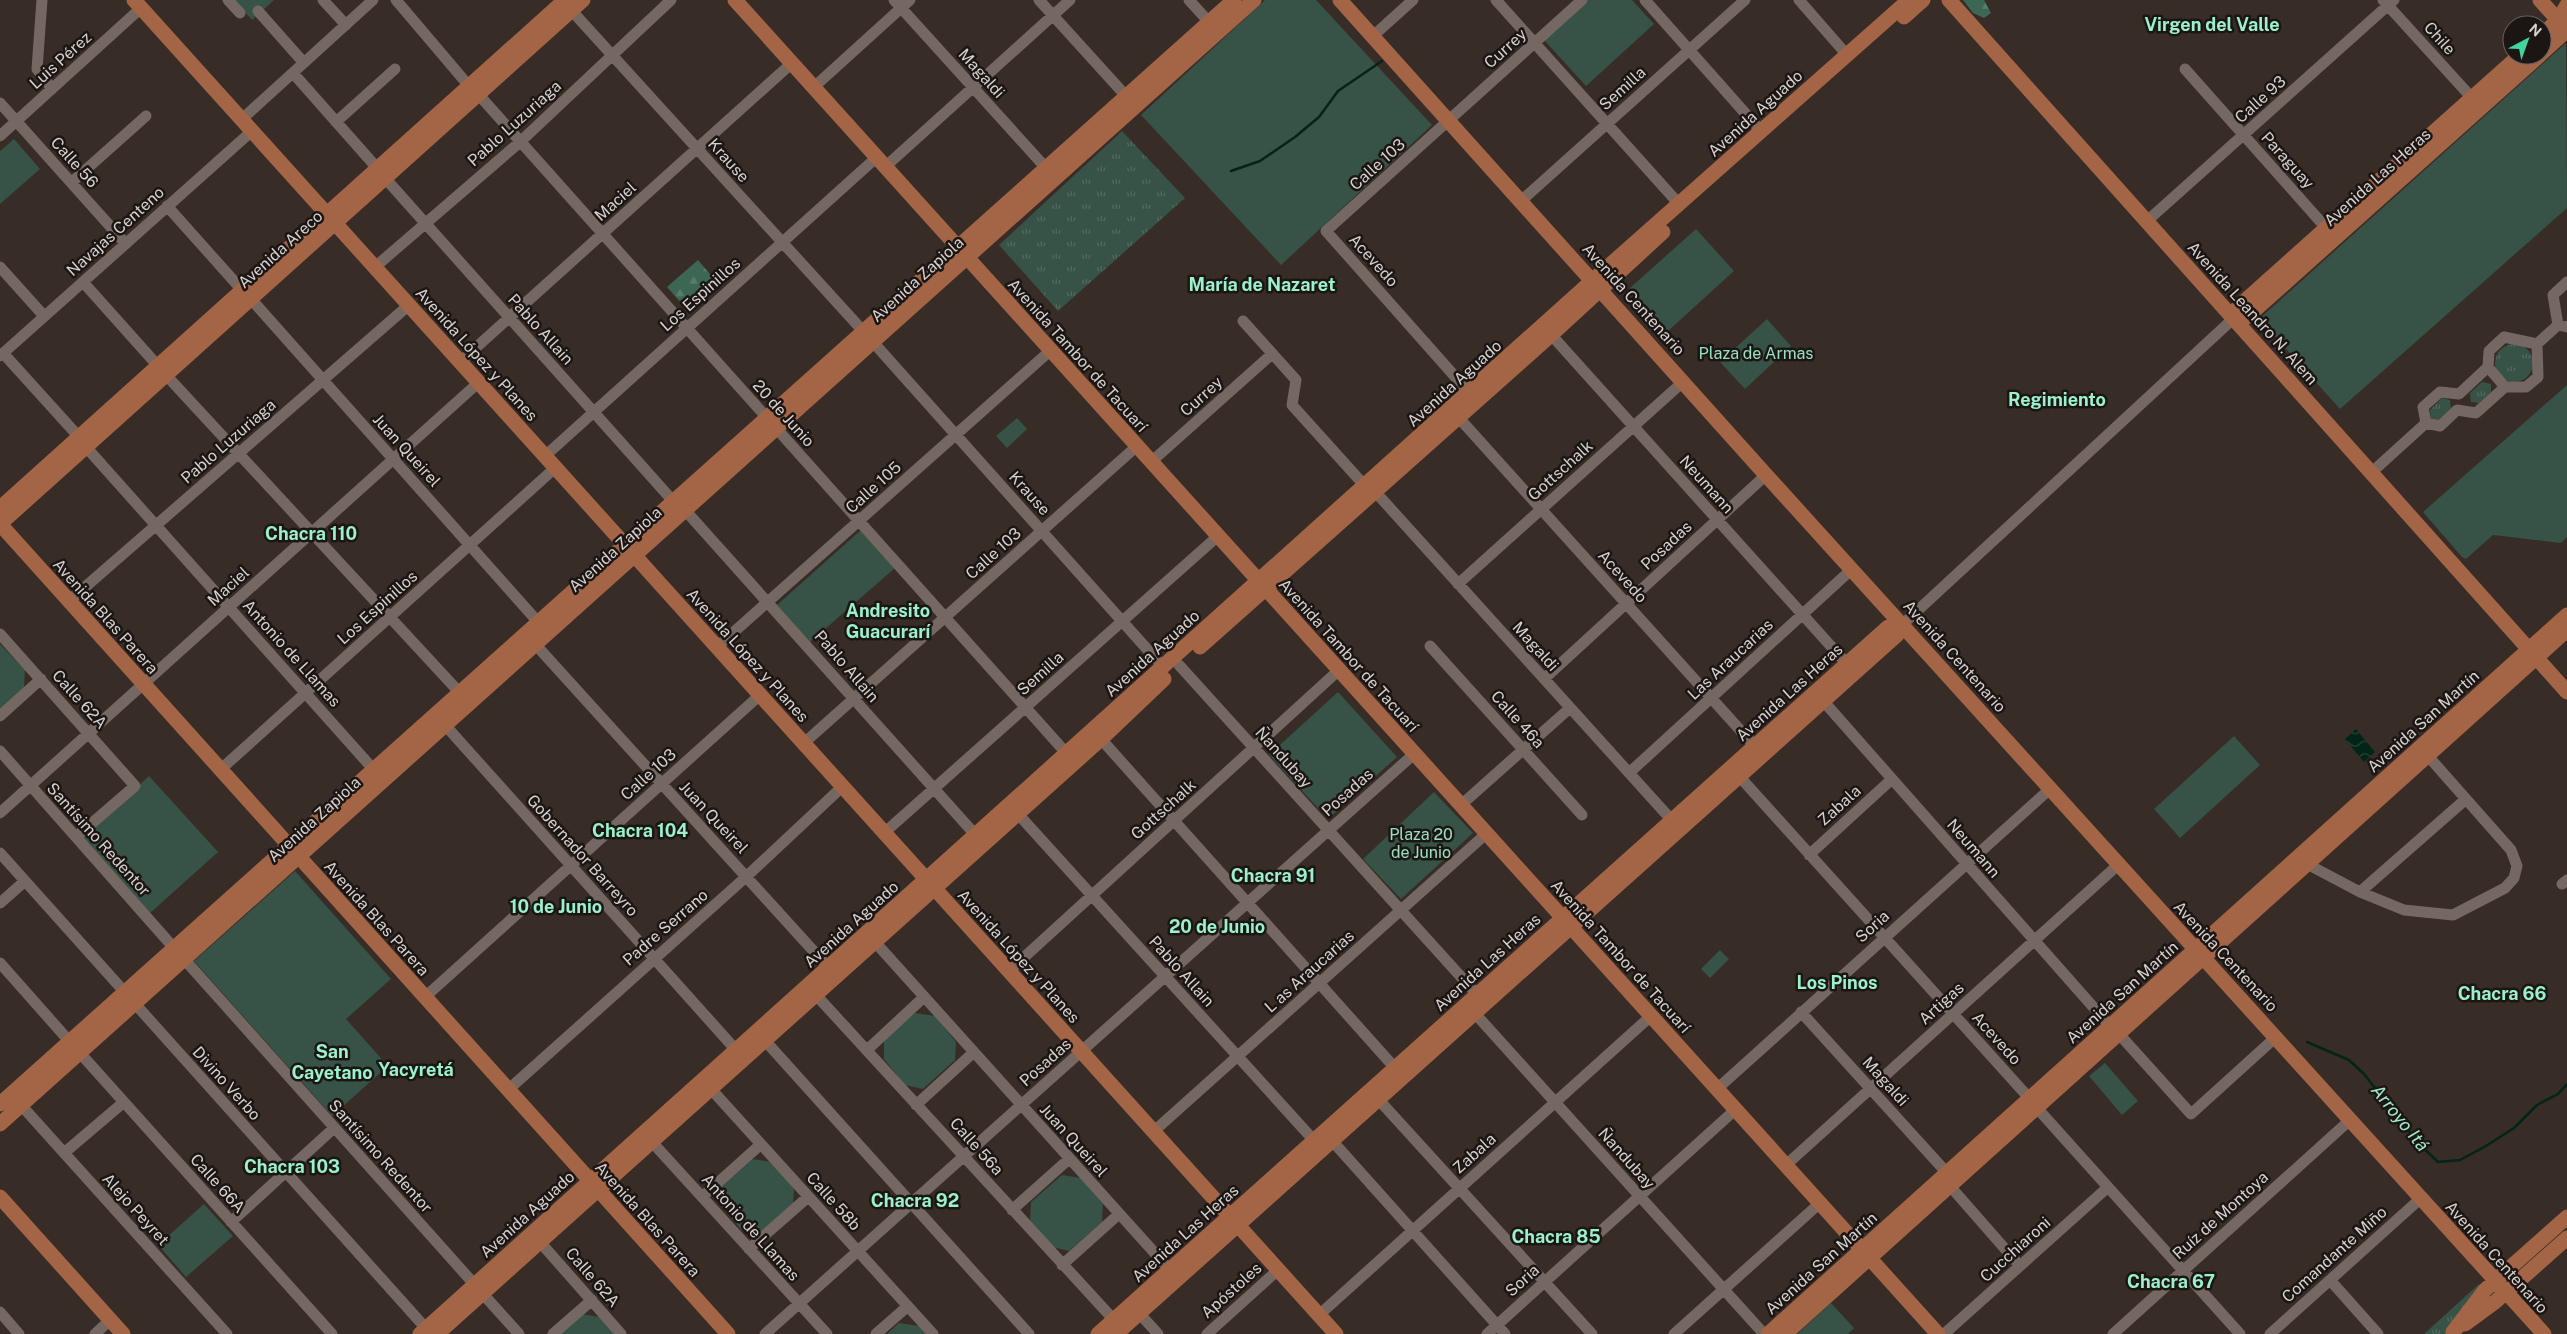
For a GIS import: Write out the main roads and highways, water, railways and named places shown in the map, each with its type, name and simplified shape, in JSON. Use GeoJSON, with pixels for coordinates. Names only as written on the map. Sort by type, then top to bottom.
{"type":"FeatureCollection","features":[{"type":"Feature","properties":{"kind":"main road","name":"Avenida Areco"},"geometry":{"type":"LineString","coordinates":[[0,524],[82,442],[381,173],[568,5],[583,0]]}},
{"type":"Feature","properties":{"kind":"main road","name":"Avenida Zapiola"},"geometry":{"type":"LineString","coordinates":[[962,252],[1046,168],[1234,0]]}},
{"type":"Feature","properties":{"kind":"main road","name":"Avenida Zapiola"},"geometry":{"type":"LineString","coordinates":[[0,1104],[75,1047],[293,851],[445,725],[536,644],[630,550],[868,336],[962,252],[1254,0]]}},
{"type":"Feature","properties":{"kind":"main road","name":"Avenida Centenario"},"geometry":{"type":"LineString","coordinates":[[1340,0],[1684,381],[1766,475],[1903,624],[2495,1282],[2544,1334]]}},
{"type":"Feature","properties":{"kind":"main road","name":"Avenida Aguado"},"geometry":{"type":"LineString","coordinates":[[1597,285],[1679,204],[1909,0]]}},
{"type":"Feature","properties":{"kind":"main road","name":"Avenida Aguado"},"geometry":{"type":"LineString","coordinates":[[979,839],[1018,814],[1370,487],[1597,285],[1923,0]]}},
{"type":"Feature","properties":{"kind":"main road","name":"Avenida Leandro N. Alem"},"geometry":{"type":"LineString","coordinates":[[1949,0],[2372,472],[2536,653],[2567,684]]}},
{"type":"Feature","properties":{"kind":"main road"},"geometry":{"type":"LineString","coordinates":[[2540,0],[2564,14],[2552,25]]}},
{"type":"Feature","properties":{"kind":"main road","name":"Avenida Tambor de Tacuarí"},"geometry":{"type":"LineString","coordinates":[[738,1],[792,64],[1938,1334]]}},
{"type":"Feature","properties":{"kind":"main road","name":"Avenida López y Planes"},"geometry":{"type":"LineString","coordinates":[[138,4],[1336,1334]]}},
{"type":"Feature","properties":{"kind":"main road","name":"Avenida Las Heras"},"geometry":{"type":"LineString","coordinates":[[2552,35],[2564,14]]}},
{"type":"Feature","properties":{"kind":"main road","name":"Avenida Las Heras"},"geometry":{"type":"LineString","coordinates":[[2509,65],[2238,307],[2234,318],[2247,316],[2529,65]]}},
{"type":"Feature","properties":{"kind":"main road","name":"Avenida Aguado"},"geometry":{"type":"LineString","coordinates":[[1370,487],[1459,418],[1473,397]]}},
{"type":"Feature","properties":{"kind":"main road","name":"Avenida Areco"},"geometry":{"type":"LineString","coordinates":[[0,508],[82,442]]}},
{"type":"Feature","properties":{"kind":"main road","name":"Avenida Blas Parera"},"geometry":{"type":"LineString","coordinates":[[0,524],[728,1334]]}},
{"type":"Feature","properties":{"kind":"main road","name":"Avenida Zapiola"},"geometry":{"type":"LineString","coordinates":[[293,851],[374,770],[538,622],[630,550]]}},
{"type":"Feature","properties":{"kind":"main road","name":"Avenida Aguado"},"geometry":{"type":"LineString","coordinates":[[479,1289],[540,1242],[594,1185],[652,1142],[711,1089],[828,967],[930,884],[1067,754],[1163,667],[1263,586]]}},
{"type":"Feature","properties":{"kind":"main road","name":"Avenida San Martín"},"geometry":{"type":"LineString","coordinates":[[2199,954],[2307,864],[2428,756],[2536,653],[2567,615]]}},
{"type":"Feature","properties":{"kind":"main road","name":"Avenida Las Heras"},"geometry":{"type":"LineString","coordinates":[[1819,696],[1847,664],[1888,627],[1903,624]]}},
{"type":"Feature","properties":{"kind":"main road","name":"Avenida Las Heras"},"geometry":{"type":"LineString","coordinates":[[1098,1334],[1115,1327],[1139,1313],[1234,1221],[1323,1141],[1396,1068],[1476,1003],[1819,696],[1897,635],[1903,624]]}},
{"type":"Feature","properties":{"kind":"main road","name":"Avenida San Martín"},"geometry":{"type":"LineString","coordinates":[[1785,1334],[1866,1254],[2033,1103],[2536,653],[2567,630]]}},
{"type":"Feature","properties":{"kind":"main road","name":"Avenida Leandro N. Alem"},"geometry":{"type":"LineString","coordinates":[[2536,653],[2567,692]]}},
{"type":"Feature","properties":{"kind":"main road","name":"Avenida Las Heras"},"geometry":{"type":"LineString","coordinates":[[1676,825],[1739,776],[1759,750]]}},
{"type":"Feature","properties":{"kind":"main road","name":"Avenida Aguado"},"geometry":{"type":"LineString","coordinates":[[428,1333],[594,1185],[736,1050],[761,1036],[816,994],[874,942],[930,884]]}},
{"type":"Feature","properties":{"kind":"main road","name":"Avenida Las Heras"},"geometry":{"type":"LineString","coordinates":[[1323,1141],[1378,1099],[1476,1003]]}},
{"type":"Feature","properties":{"kind":"main road","name":"Avenida Zapiola"},"geometry":{"type":"LineString","coordinates":[[0,1124],[22,1105],[75,1047]]}},
{"type":"Feature","properties":{"kind":"main road"},"geometry":{"type":"LineString","coordinates":[[0,1197],[123,1334]]}},
{"type":"Feature","properties":{"kind":"main road"},"geometry":{"type":"LineString","coordinates":[[2451,1333],[2485,1290],[2567,1217]]}},
{"type":"Feature","properties":{"kind":"main road","name":"Avenida Las Heras"},"geometry":{"type":"LineString","coordinates":[[1115,1327],[1170,1270],[1234,1221]]}},
{"type":"Feature","properties":{"kind":"main road"},"geometry":{"type":"LineString","coordinates":[[2451,1333],[2506,1292],[2567,1238]]}},
{"type":"Feature","properties":{"kind":"main road","name":"Avenida San Martín"},"geometry":{"type":"LineString","coordinates":[[1766,1334],[1866,1254]]}},
{"type":"Feature","properties":{"kind":"water"},"geometry":{"type":"Polygon","coordinates":[[[2356,729],[2375,752],[2364,762],[2345,739],[2356,729]]]}},
{"type":"Feature","properties":{"kind":"waterway"},"geometry":{"type":"LineString","coordinates":[[1231,171],[1260,161],[1295,137],[1319,117],[1338,91],[1382,61]]}},
{"type":"Feature","properties":{"kind":"waterway","name":"Arroyo Itá"},"geometry":{"type":"LineString","coordinates":[[2307,1042],[2349,1060],[2364,1074],[2419,1144],[2438,1162],[2460,1160],[2486,1146],[2514,1128],[2537,1105],[2558,1094],[2567,1084]]}},
{"type":"Feature","properties":{"kind":"district","name":"Virgen del Valle"},"geometry":{"type":"Point","coordinates":[2212,25]}},
{"type":"Feature","properties":{"kind":"district","name":"María de Nazaret"},"geometry":{"type":"Point","coordinates":[1262,285]}},
{"type":"Feature","properties":{"kind":"district","name":"Regimiento"},"geometry":{"type":"Point","coordinates":[2057,400]}},
{"type":"Feature","properties":{"kind":"district","name":"Chacra 110"},"geometry":{"type":"Point","coordinates":[311,534]}},
{"type":"Feature","properties":{"kind":"district","name":"Andresito Guacurarí"},"geometry":{"type":"Point","coordinates":[888,621]}},
{"type":"Feature","properties":{"kind":"district","name":"Chacra 104"},"geometry":{"type":"Point","coordinates":[640,831]}},
{"type":"Feature","properties":{"kind":"district","name":"Chacra 91"},"geometry":{"type":"Point","coordinates":[1273,876]}},
{"type":"Feature","properties":{"kind":"district","name":"10 de Junio"},"geometry":{"type":"Point","coordinates":[556,907]}},
{"type":"Feature","properties":{"kind":"district","name":"20 de Junio"},"geometry":{"type":"Point","coordinates":[1217,927]}},
{"type":"Feature","properties":{"kind":"district","name":"Los Pinos"},"geometry":{"type":"Point","coordinates":[1837,983]}},
{"type":"Feature","properties":{"kind":"district","name":"Chacra 66"},"geometry":{"type":"Point","coordinates":[2502,994]}},
{"type":"Feature","properties":{"kind":"district","name":"San Cayetano"},"geometry":{"type":"Point","coordinates":[332,1062]}},
{"type":"Feature","properties":{"kind":"district","name":"Yacyretá"},"geometry":{"type":"Point","coordinates":[416,1070]}},
{"type":"Feature","properties":{"kind":"district","name":"Chacra 103"},"geometry":{"type":"Point","coordinates":[292,1167]}},
{"type":"Feature","properties":{"kind":"district","name":"Chacra 92"},"geometry":{"type":"Point","coordinates":[915,1201]}},
{"type":"Feature","properties":{"kind":"district","name":"Chacra 85"},"geometry":{"type":"Point","coordinates":[1556,1237]}},
{"type":"Feature","properties":{"kind":"district","name":"Chacra 67"},"geometry":{"type":"Point","coordinates":[2171,1282]}},
{"type":"Feature","properties":{"kind":"park label","name":"Plaza de Armas"},"geometry":{"type":"Point","coordinates":[1756,353]}},
{"type":"Feature","properties":{"kind":"park label","name":"Plaza 20 de Junio"},"geometry":{"type":"Point","coordinates":[1421,843]}}]}
